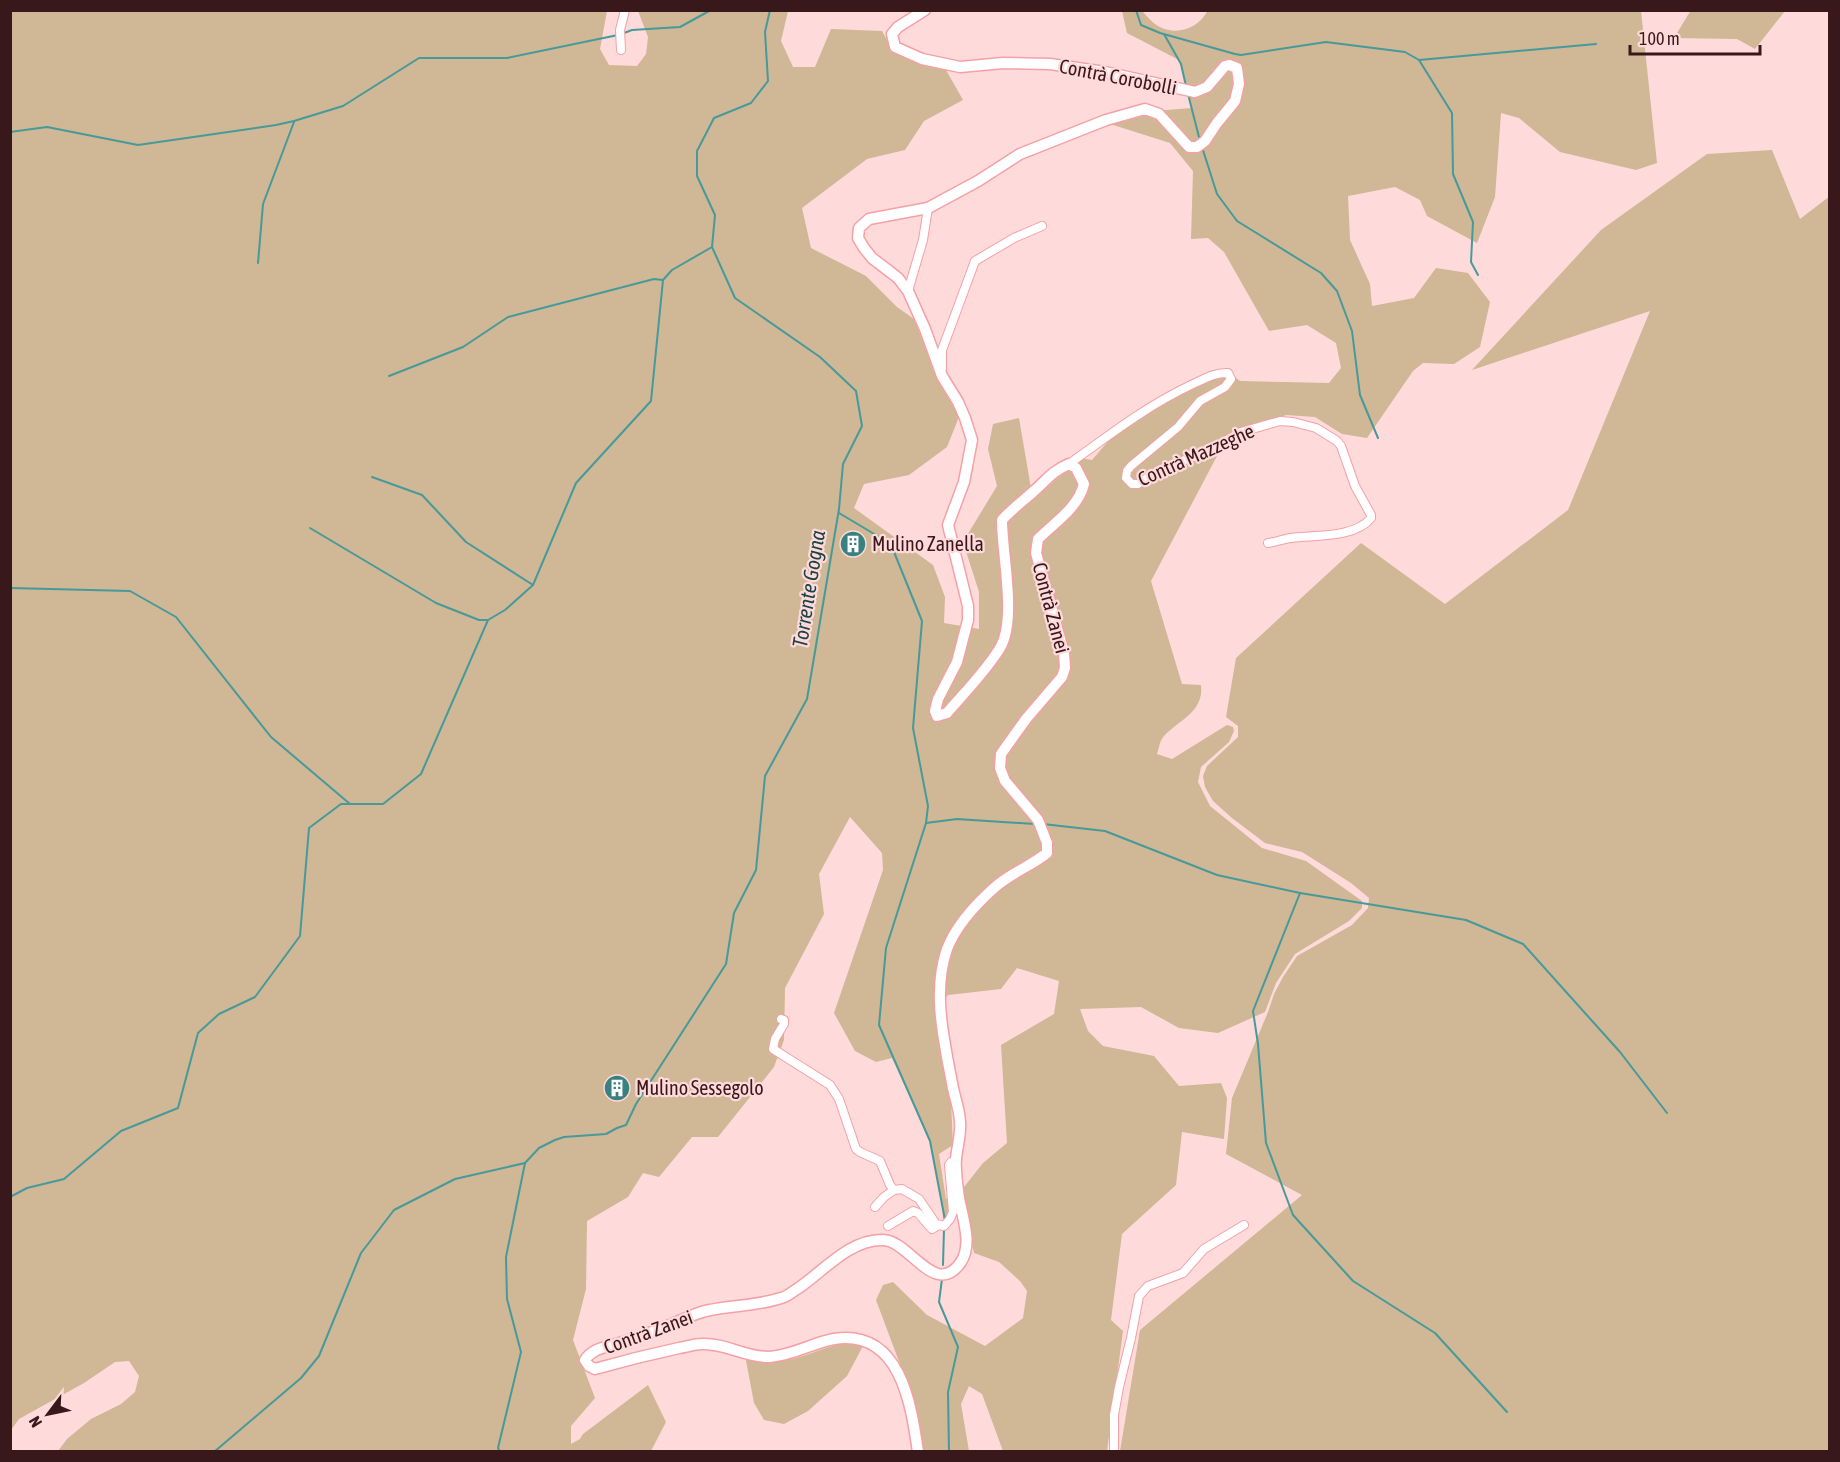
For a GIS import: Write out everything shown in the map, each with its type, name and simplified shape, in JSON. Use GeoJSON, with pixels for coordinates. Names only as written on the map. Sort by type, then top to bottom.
{"type":"FeatureCollection","features":[{"type":"Feature","properties":{"kind":"street"},"geometry":{"type":"LineString","coordinates":[[621,50],[620,34],[625,10]]}},
{"type":"Feature","properties":{"kind":"street","name":"Contrà Corobolli"},"geometry":{"type":"LineString","coordinates":[[925,10],[898,27],[892,34],[896,47],[922,59],[960,67],[1003,63],[1050,64],[1105,72],[1195,92],[1207,87],[1225,66],[1229,65],[1237,68],[1239,84],[1235,102],[1201,144],[1190,147],[1186,145],[1159,114],[1145,109],[1106,120],[1020,154],[978,181],[928,208],[869,219],[859,228],[858,238],[864,248],[872,258],[898,278],[908,291],[942,376],[958,402],[972,440],[964,482],[948,525],[968,606],[968,621],[957,662],[938,699],[935,711],[937,716],[947,712],[989,663],[1000,647],[1007,630],[1007,574],[1002,520],[1013,507],[1034,492],[1056,470],[1068,464]]}},
{"type":"Feature","properties":{"kind":"street"},"geometry":{"type":"LineString","coordinates":[[908,291],[923,240],[928,208]]}},
{"type":"Feature","properties":{"kind":"street"},"geometry":{"type":"LineString","coordinates":[[942,376],[942,350],[975,261],[1014,238],[1042,226]]}},
{"type":"Feature","properties":{"kind":"street","name":"Contrà Mazzeghe"},"geometry":{"type":"LineString","coordinates":[[1068,464],[1169,396],[1221,373],[1229,374],[1232,379],[1228,384],[1200,401],[1179,427],[1131,466],[1126,477],[1132,484],[1138,484],[1160,470],[1208,451],[1241,432],[1266,424],[1280,421],[1293,422],[1316,428],[1332,437],[1341,446],[1350,474],[1371,518],[1365,525],[1354,530],[1288,538],[1268,543]]}},
{"type":"Feature","properties":{"kind":"street","name":"Contrà Zanei"},"geometry":{"type":"LineString","coordinates":[[918,1452],[905,1391],[895,1365],[875,1346],[857,1339],[832,1340],[778,1356],[748,1355],[702,1344],[595,1369],[585,1360],[594,1351],[628,1341],[710,1310],[749,1306],[784,1298],[848,1251],[864,1243],[879,1240],[896,1242],[930,1272],[946,1273],[961,1262],[966,1247],[956,1161],[960,1123],[939,998],[941,980],[947,949],[956,932],[972,911],[995,886],[1047,853],[1047,843],[1040,824],[1012,791],[999,768],[1001,754],[1026,718],[1062,677],[1065,668],[1064,653],[1036,553],[1038,539],[1066,513],[1082,494],[1084,484],[1076,468],[1068,464]]}},
{"type":"Feature","properties":{"kind":"street"},"geometry":{"type":"LineString","coordinates":[[781,1019],[784,1020],[784,1024],[775,1038],[773,1049],[830,1085],[839,1099],[856,1149],[878,1160],[894,1190]]}},
{"type":"Feature","properties":{"kind":"street","name":"Contrà Zanei"},"geometry":{"type":"LineString","coordinates":[[939,1225],[944,1226],[952,1216],[949,1165],[956,1161]]}},
{"type":"Feature","properties":{"kind":"street"},"geometry":{"type":"LineString","coordinates":[[875,1207],[894,1190],[902,1189],[919,1199],[925,1205],[931,1218],[939,1225],[932,1229],[918,1213],[913,1211],[888,1226]]}},
{"type":"Feature","properties":{"kind":"street"},"geometry":{"type":"LineString","coordinates":[[1114,1452],[1114,1415],[1139,1296],[1148,1286],[1183,1273],[1204,1249],[1244,1225]]}},
{"type":"Feature","properties":{"kind":"shaded area"},"geometry":{"type":"Polygon","coordinates":[[[1208,10],[1641,11],[1657,163],[1636,170],[1560,152],[1519,118],[1501,113],[1495,197],[1477,243],[1427,216],[1420,200],[1395,187],[1348,196],[1350,240],[1370,284],[1372,306],[1414,298],[1436,268],[1468,273],[1490,302],[1480,347],[1454,364],[1423,363],[1413,371],[1367,438],[1342,434],[1315,417],[1286,415],[1226,439],[1151,581],[1182,684],[1201,685],[1199,702],[1195,709],[1164,736],[1157,754],[1172,759],[1227,725],[1233,727],[1234,731],[1229,742],[1201,767],[1198,782],[1210,806],[1262,848],[1306,861],[1362,901],[1362,908],[1349,921],[1295,954],[1276,983],[1265,1012],[1218,1033],[1179,1028],[1141,1007],[1080,1009],[1088,1031],[1103,1046],[1154,1056],[1179,1086],[1221,1083],[1227,1098],[1224,1139],[1182,1132],[1176,1185],[1122,1234],[1111,1320],[1123,1331],[1107,1451],[1003,1451],[982,1394],[969,1386],[961,1404],[969,1451],[921,1451],[910,1391],[876,1300],[883,1285],[893,1282],[927,1315],[985,1346],[1023,1318],[1027,1291],[1020,1281],[999,1262],[974,1253],[960,1192],[983,1163],[1007,1143],[1001,1045],[1054,1014],[1059,981],[1017,968],[1001,989],[948,995],[935,1011],[951,1102],[953,1145],[939,1154],[946,1199],[956,1194],[946,1223],[943,1218],[930,1141],[892,1058],[876,1062],[855,1051],[834,1013],[883,870],[882,853],[850,817],[819,874],[824,914],[785,988],[784,1040],[774,1067],[718,1137],[692,1137],[659,1177],[643,1173],[628,1197],[587,1221],[586,1289],[573,1340],[595,1398],[571,1426],[571,1444],[648,1385],[666,1422],[651,1451],[58,1451],[67,1439],[91,1419],[121,1404],[135,1392],[139,1376],[129,1361],[115,1362],[84,1383],[19,1419],[11,1430],[11,11],[607,11],[600,49],[609,65],[637,66],[646,54],[648,37],[638,11],[788,11],[781,41],[793,67],[815,67],[831,29],[882,31],[892,49],[946,70],[963,100],[924,121],[905,150],[867,159],[802,208],[811,248],[866,276],[897,307],[914,319],[937,376],[959,417],[947,447],[909,475],[864,484],[854,508],[933,565],[945,597],[944,623],[979,629],[979,592],[963,542],[997,486],[988,449],[993,424],[1019,418],[1033,500],[1080,458],[1092,460],[1110,439],[1169,399],[1227,371],[1240,381],[1329,383],[1341,368],[1336,343],[1307,325],[1269,331],[1224,252],[1208,238],[1191,239],[1193,171],[1170,143],[1107,123],[1141,112],[1192,108],[1179,60],[1127,33],[1122,11],[1142,11],[1157,26],[1174,31],[1194,26],[1208,10]]]}},
{"type":"Feature","properties":{"kind":"shaded area"},"geometry":{"type":"Polygon","coordinates":[[[1691,10],[1785,11],[1755,49],[1737,39],[1674,38],[1691,10]]]}},
{"type":"Feature","properties":{"kind":"shaded area"},"geometry":{"type":"Polygon","coordinates":[[[1772,150],[1800,219],[1830,196],[1829,1451],[1120,1451],[1140,1330],[1302,1195],[1226,1154],[1232,1098],[1274,994],[1297,956],[1352,925],[1368,908],[1369,898],[1351,883],[1302,852],[1265,843],[1213,801],[1205,787],[1203,776],[1207,766],[1238,737],[1238,726],[1226,717],[1236,658],[1361,543],[1445,604],[1568,510],[1650,311],[1472,370],[1601,230],[1707,154],[1772,150]]]}},
{"type":"Feature","properties":{"kind":"shaded area"},"geometry":{"type":"Polygon","coordinates":[[[847,1343],[863,1346],[847,1376],[808,1411],[784,1424],[764,1420],[754,1403],[745,1355],[786,1360],[847,1343]]]}},
{"type":"Feature","properties":{"kind":"waterway"},"geometry":{"type":"LineString","coordinates":[[624,33],[632,30],[680,27],[711,10]]}},
{"type":"Feature","properties":{"kind":"waterway","name":"Torrente Gogna"},"geometry":{"type":"LineString","coordinates":[[525,1163],[539,1148],[555,1140],[564,1137],[606,1134],[626,1125],[636,1104],[726,964],[734,913],[756,870],[765,776],[807,699],[839,509],[843,464],[862,426],[856,391],[820,357],[735,298],[712,247],[715,215],[697,176],[697,151],[714,118],[751,103],[768,81],[765,32],[770,10]]}},
{"type":"Feature","properties":{"kind":"waterway"},"geometry":{"type":"LineString","coordinates":[[1136,10],[1141,25],[1160,33],[1235,54],[1326,42],[1405,52],[1419,60],[1452,113],[1453,174],[1473,222],[1471,262],[1478,275]]}},
{"type":"Feature","properties":{"kind":"waterway"},"geometry":{"type":"LineString","coordinates":[[1164,34],[1181,64],[1186,86]]}},
{"type":"Feature","properties":{"kind":"waterway"},"geometry":{"type":"LineString","coordinates":[[10,132],[47,127],[138,145],[276,125],[343,106],[419,58],[507,58],[618,35]]}},
{"type":"Feature","properties":{"kind":"waterway"},"geometry":{"type":"LineString","coordinates":[[1419,60],[1596,44]]}},
{"type":"Feature","properties":{"kind":"waterway"},"geometry":{"type":"LineString","coordinates":[[1188,94],[1200,141]]}},
{"type":"Feature","properties":{"kind":"waterway"},"geometry":{"type":"LineString","coordinates":[[258,263],[263,204],[294,122]]}},
{"type":"Feature","properties":{"kind":"waterway"},"geometry":{"type":"LineString","coordinates":[[1202,147],[1217,194],[1237,221],[1321,273],[1337,291],[1352,331],[1360,395],[1378,438]]}},
{"type":"Feature","properties":{"kind":"waterway"},"geometry":{"type":"LineString","coordinates":[[10,1197],[27,1188],[64,1179],[121,1131],[178,1108],[198,1033],[219,1014],[255,997],[300,936],[309,828],[341,804],[383,804],[421,774],[488,620],[505,610],[533,585],[576,483],[651,401],[663,280],[672,270],[712,247]]}},
{"type":"Feature","properties":{"kind":"waterway"},"geometry":{"type":"LineString","coordinates":[[389,376],[463,347],[508,317],[654,279],[663,280]]}},
{"type":"Feature","properties":{"kind":"waterway"},"geometry":{"type":"LineString","coordinates":[[372,477],[422,495],[466,542],[533,585]]}},
{"type":"Feature","properties":{"kind":"waterway"},"geometry":{"type":"LineString","coordinates":[[839,513],[886,541],[892,547],[922,621],[913,728],[928,806],[926,823],[886,948],[879,1025],[930,1141],[945,1220]]}},
{"type":"Feature","properties":{"kind":"waterway"},"geometry":{"type":"LineString","coordinates":[[310,528],[436,603],[479,620],[487,620]]}},
{"type":"Feature","properties":{"kind":"waterway"},"geometry":{"type":"LineString","coordinates":[[10,588],[130,591],[176,617],[271,737],[350,804]]}},
{"type":"Feature","properties":{"kind":"waterway"},"geometry":{"type":"LineString","coordinates":[[926,823],[957,819],[1035,824]]}},
{"type":"Feature","properties":{"kind":"waterway"},"geometry":{"type":"LineString","coordinates":[[1043,824],[1105,831],[1217,875],[1300,893],[1466,920],[1523,944],[1620,1052],[1667,1113]]}},
{"type":"Feature","properties":{"kind":"waterway"},"geometry":{"type":"LineString","coordinates":[[1300,893],[1253,1011],[1266,1143],[1293,1215],[1353,1281],[1435,1333],[1507,1412]]}},
{"type":"Feature","properties":{"kind":"waterway"},"geometry":{"type":"LineString","coordinates":[[214,1452],[301,1378],[319,1356],[361,1253],[394,1210],[455,1179],[525,1163]]}},
{"type":"Feature","properties":{"kind":"waterway"},"geometry":{"type":"LineString","coordinates":[[500,1452],[498,1448],[521,1352],[507,1299],[506,1257],[525,1163]]}},
{"type":"Feature","properties":{"kind":"waterway"},"geometry":{"type":"LineString","coordinates":[[943,1265],[944,1229]]}},
{"type":"Feature","properties":{"kind":"waterway"},"geometry":{"type":"LineString","coordinates":[[942,1279],[939,1302],[958,1347],[948,1392],[949,1452]]}},
{"type":"Feature","properties":{"kind":"place","name":"Mulino Zanella"},"geometry":{"type":"Point","coordinates":[853,544]}},
{"type":"Feature","properties":{"kind":"place","name":"Mulino Sessegolo"},"geometry":{"type":"Point","coordinates":[617,1088]}}]}
